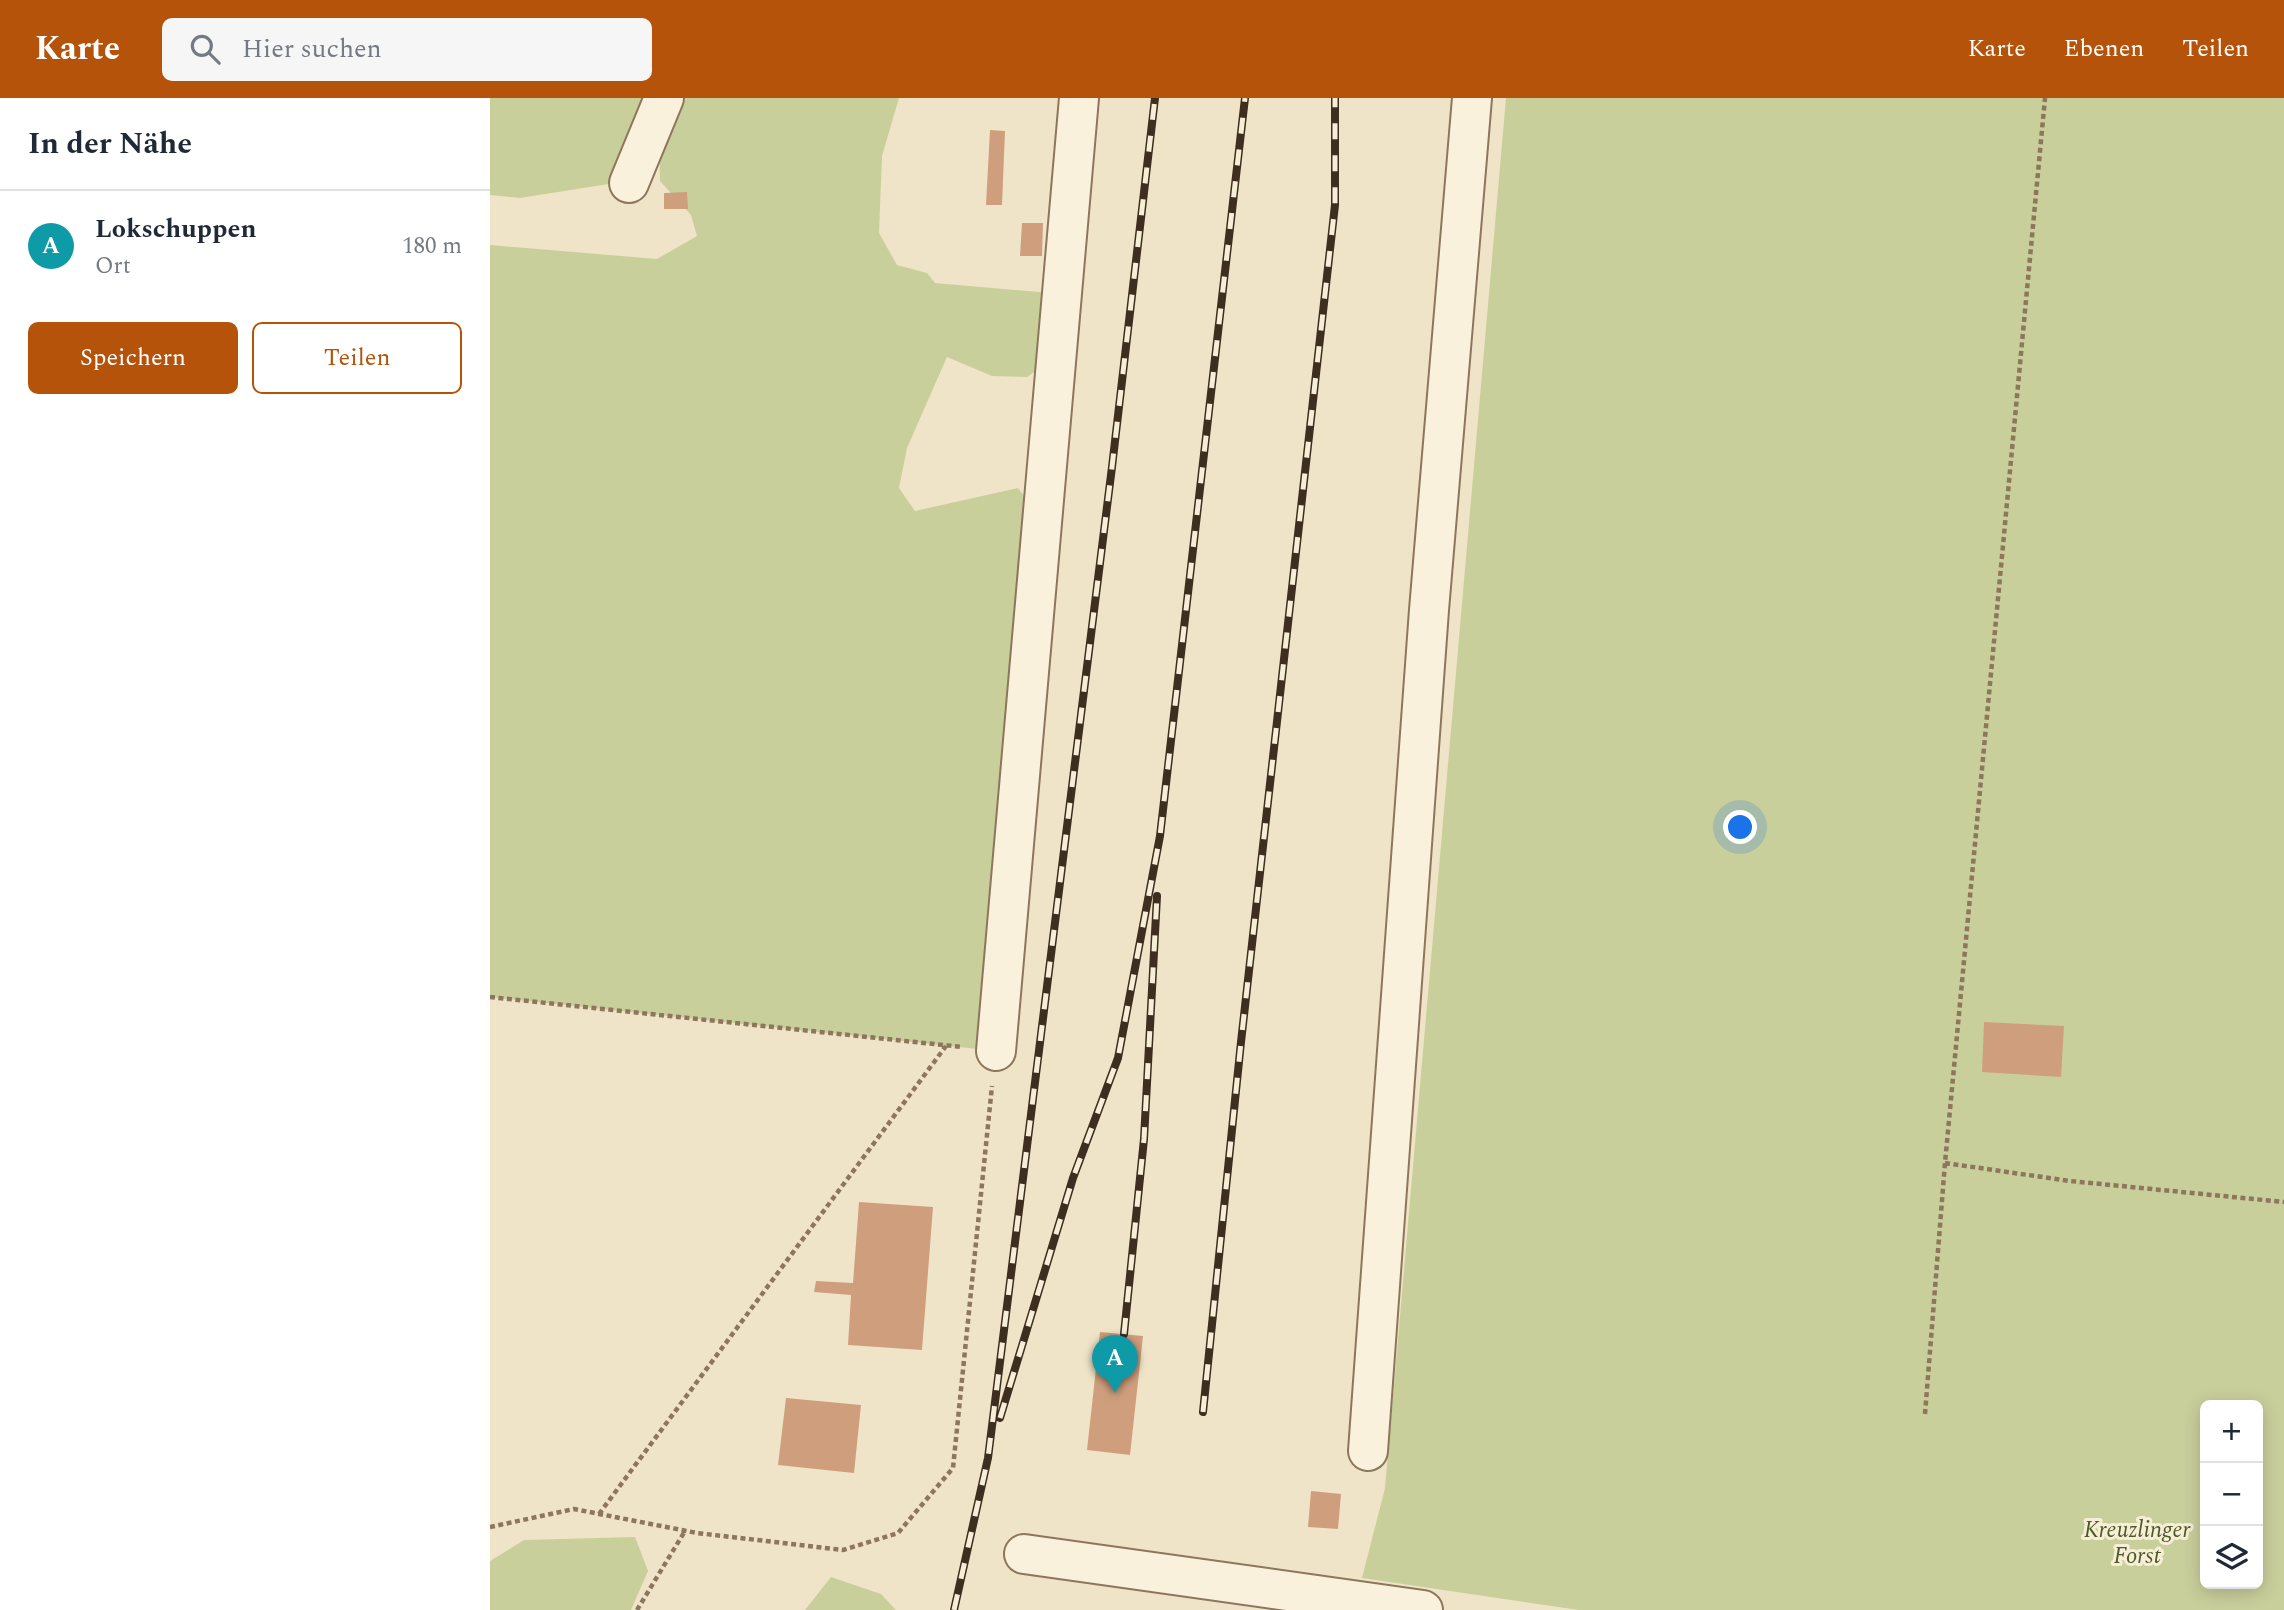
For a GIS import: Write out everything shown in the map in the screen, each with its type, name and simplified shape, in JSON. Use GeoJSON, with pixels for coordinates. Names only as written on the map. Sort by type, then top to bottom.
{"type":"FeatureCollection","features":[{"type":"Feature","properties":{"kind":"lane"},"geometry":{"type":"LineString","coordinates":[[629,183],[664,98]]}},
{"type":"Feature","properties":{"kind":"lane"},"geometry":{"type":"LineString","coordinates":[[996,1051],[1079,98]]}},
{"type":"Feature","properties":{"kind":"lane"},"geometry":{"type":"LineString","coordinates":[[1368,1451],[1429,611],[1472,98]]}},
{"type":"Feature","properties":{"kind":"lane"},"geometry":{"type":"LineString","coordinates":[[1024,1554],[1202,1595],[1423,1610]]}},
{"type":"Feature","properties":{"kind":"path"},"geometry":{"type":"LineString","coordinates":[[1925,1414],[1945,1164],[2045,98]]}},
{"type":"Feature","properties":{"kind":"path"},"geometry":{"type":"LineString","coordinates":[[490,997],[996,1051],[953,1468],[898,1533],[843,1550],[685,1531],[574,1509],[490,1527]]}},
{"type":"Feature","properties":{"kind":"path"},"geometry":{"type":"LineString","coordinates":[[599,1514],[947,1045]]}},
{"type":"Feature","properties":{"kind":"path"},"geometry":{"type":"LineString","coordinates":[[1945,1164],[2070,1181],[2284,1202]]}},
{"type":"Feature","properties":{"kind":"path"},"geometry":{"type":"LineString","coordinates":[[637,1610],[685,1531]]}},
{"type":"Feature","properties":{"kind":"green space"},"geometry":{"type":"Polygon","coordinates":[[[490,98],[649,98],[615,183],[520,198],[490,195],[490,98]]]}},
{"type":"Feature","properties":{"kind":"green space"},"geometry":{"type":"Polygon","coordinates":[[[673,98],[899,98],[882,156],[879,233],[897,265],[927,273],[935,283],[1062,294],[1046,364],[1027,377],[992,376],[947,357],[907,448],[899,488],[915,511],[1018,488],[1042,519],[996,1051],[490,997],[490,245],[657,259],[697,236],[691,215],[660,181],[659,138],[673,98]]]}},
{"type":"Feature","properties":{"kind":"green space","name":"Kreuzlinger Forst"},"geometry":{"type":"Polygon","coordinates":[[[1506,98],[2284,98],[2284,1610],[1579,1610],[1362,1578],[1385,1488],[1506,98]]]}},
{"type":"Feature","properties":{"kind":"green space"},"geometry":{"type":"Polygon","coordinates":[[[635,1537],[648,1571],[631,1610],[490,1610],[490,1561],[524,1540],[635,1537]]]}},
{"type":"Feature","properties":{"kind":"green space"},"geometry":{"type":"Polygon","coordinates":[[[831,1577],[881,1594],[896,1610],[805,1610],[831,1577]]]}},
{"type":"Feature","properties":{"kind":"building"},"geometry":{"type":"Polygon","coordinates":[[[990,130],[1005,131],[1002,205],[986,205],[990,130]]]}},
{"type":"Feature","properties":{"kind":"building"},"geometry":{"type":"Polygon","coordinates":[[[687,192],[688,209],[664,209],[664,193],[687,192]]]}},
{"type":"Feature","properties":{"kind":"building"},"geometry":{"type":"Polygon","coordinates":[[[1022,223],[1043,223],[1042,256],[1020,256],[1022,223]]]}},
{"type":"Feature","properties":{"kind":"building"},"geometry":{"type":"Polygon","coordinates":[[[1984,1022],[2064,1026],[2061,1077],[1982,1072],[1984,1022]]]}},
{"type":"Feature","properties":{"kind":"building"},"geometry":{"type":"Polygon","coordinates":[[[859,1202],[933,1207],[922,1350],[848,1345],[851,1295],[814,1292],[816,1281],[853,1283],[859,1202]]]}},
{"type":"Feature","properties":{"kind":"building"},"geometry":{"type":"Polygon","coordinates":[[[1100,1332],[1143,1336],[1130,1455],[1087,1450],[1100,1332]]]}},
{"type":"Feature","properties":{"kind":"building"},"geometry":{"type":"Polygon","coordinates":[[[786,1398],[861,1405],[854,1473],[778,1465],[786,1398]]]}},
{"type":"Feature","properties":{"kind":"building"},"geometry":{"type":"Polygon","coordinates":[[[1311,1491],[1341,1494],[1338,1529],[1308,1527],[1311,1491]]]}},
{"type":"Feature","properties":{"kind":"railway"},"geometry":{"type":"LineString","coordinates":[[954,1610],[988,1458],[1112,467],[1155,98]]}},
{"type":"Feature","properties":{"kind":"railway"},"geometry":{"type":"LineString","coordinates":[[1000,1418],[1073,1178],[1118,1058],[1160,836],[1245,98]]}},
{"type":"Feature","properties":{"kind":"railway"},"geometry":{"type":"LineString","coordinates":[[1203,1412],[1241,1042],[1335,205],[1335,98]]}},
{"type":"Feature","properties":{"kind":"railway"},"geometry":{"type":"LineString","coordinates":[[1124,1334],[1144,1139],[1157,896]]}},
{"type":"Feature","properties":{"kind":"place","name":"Lokschuppen"},"geometry":{"type":"Point","coordinates":[1115,1393]}}]}
